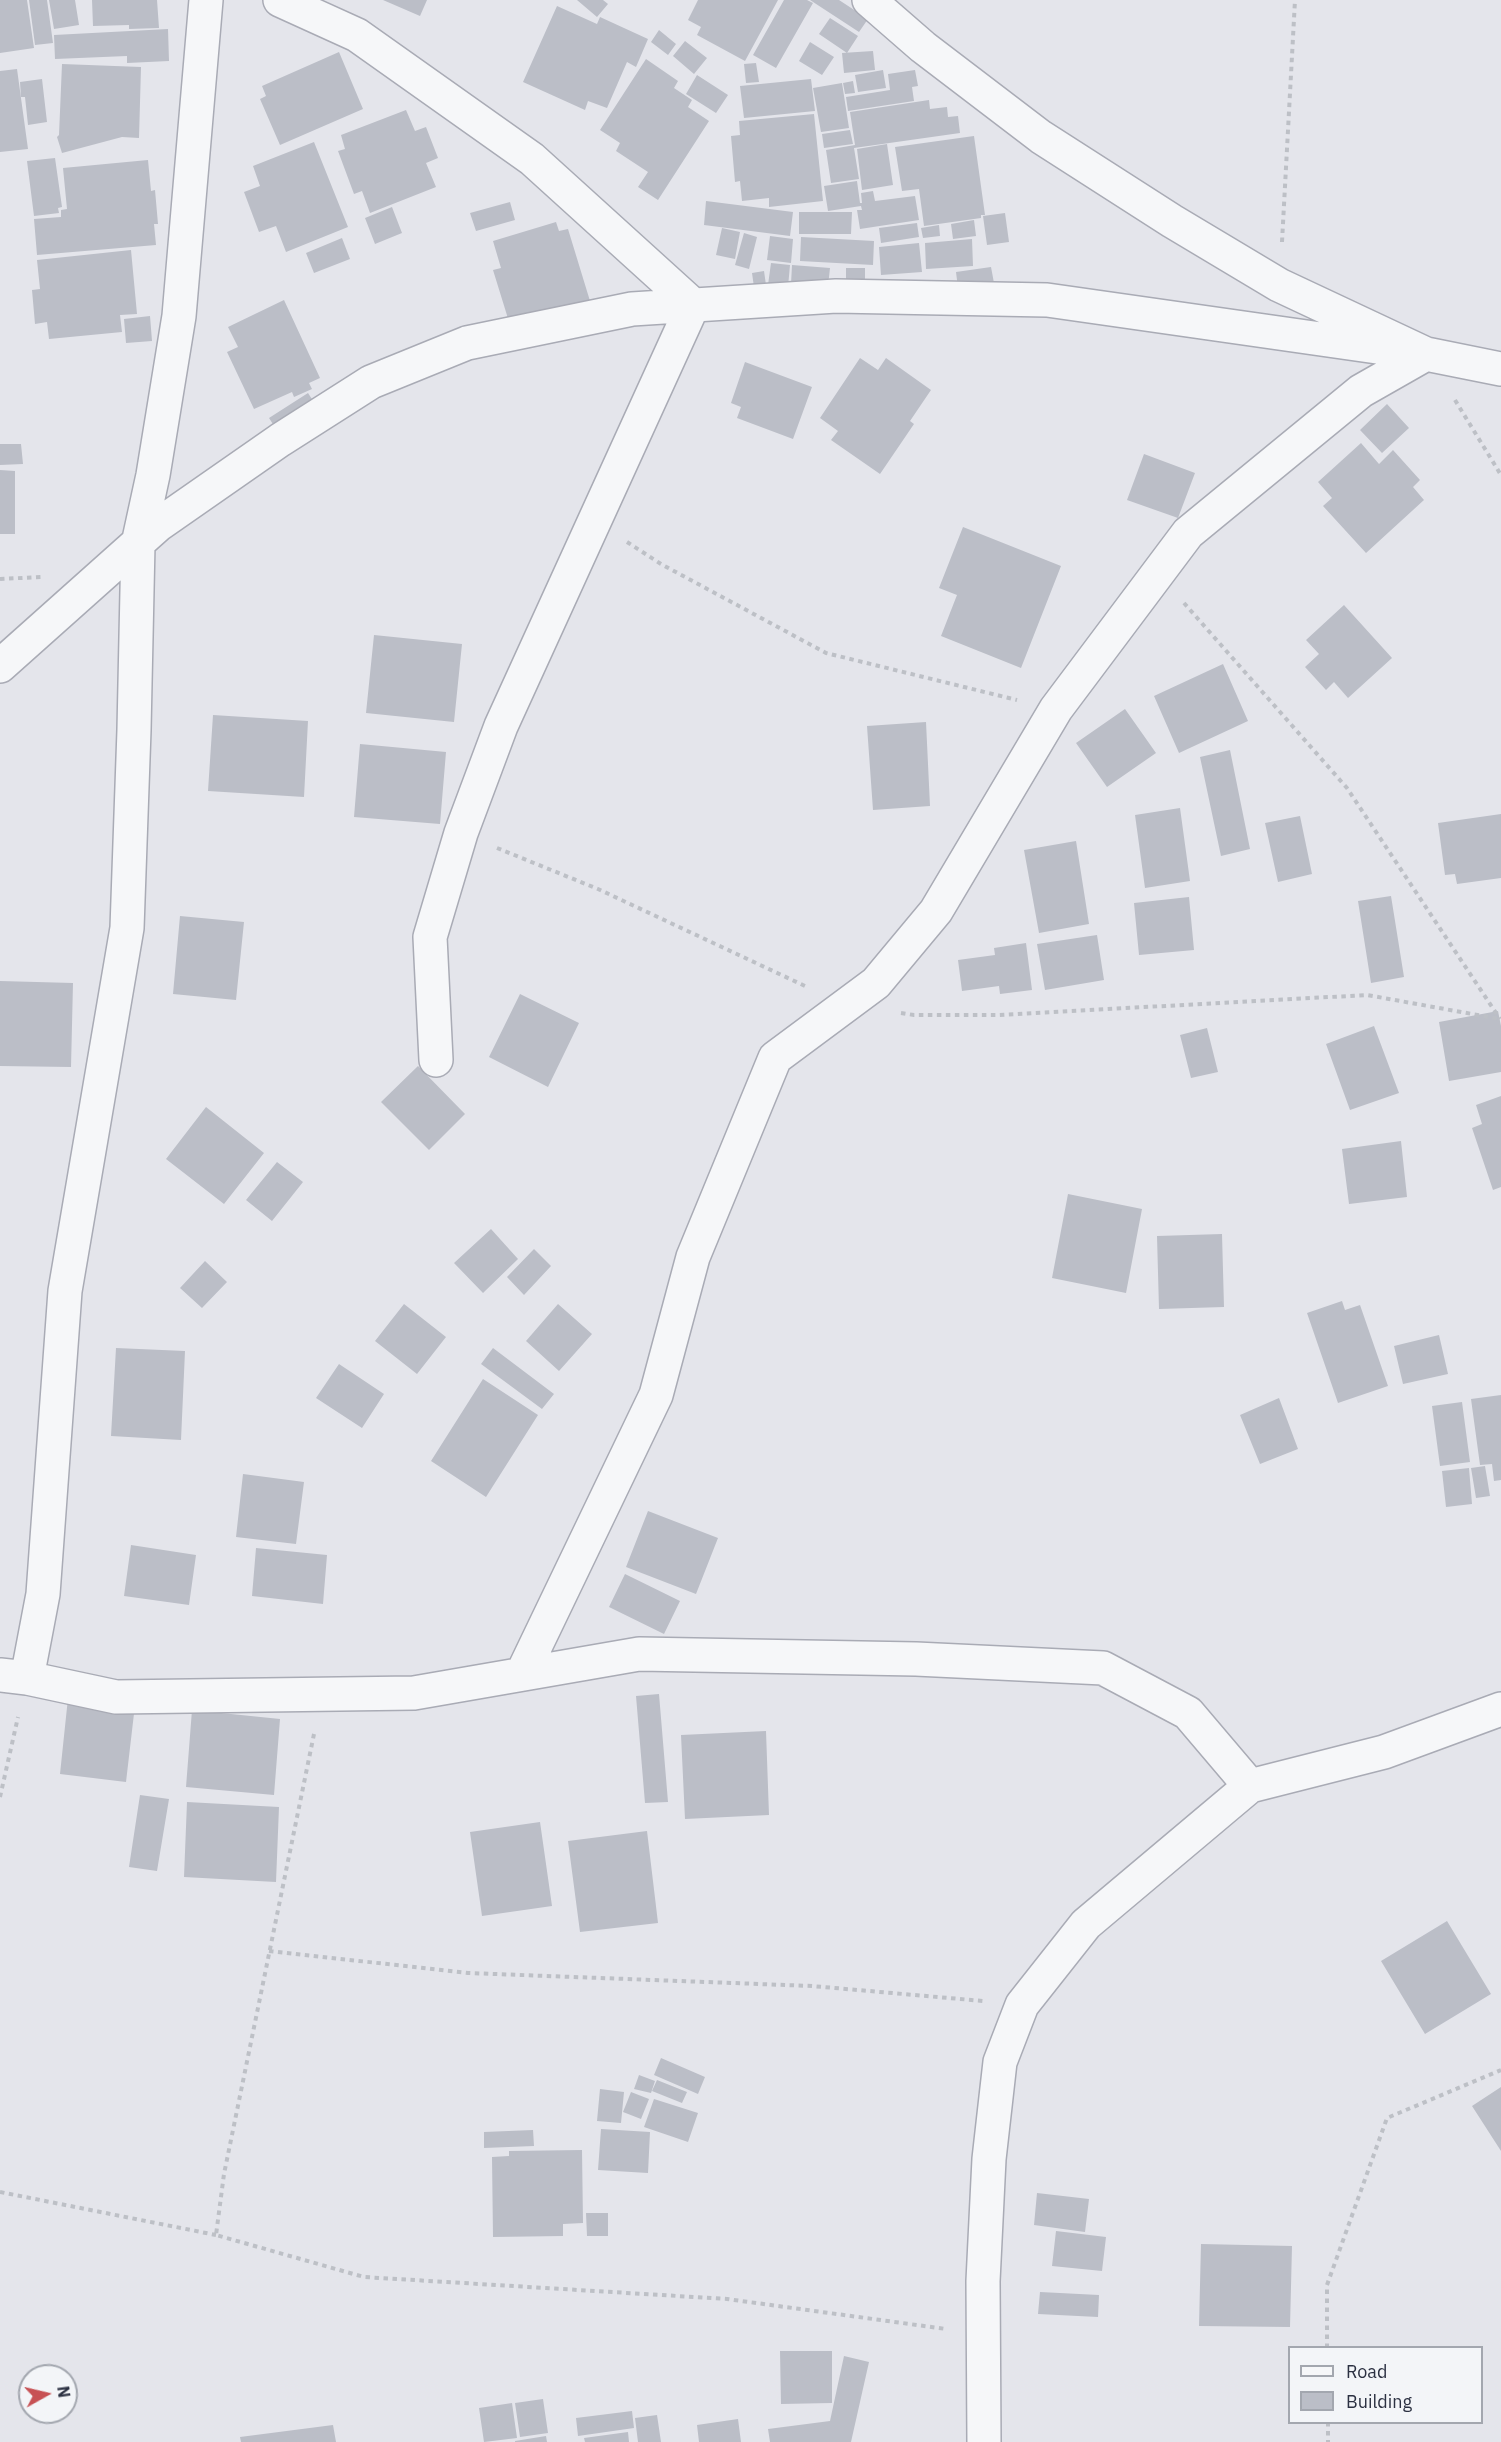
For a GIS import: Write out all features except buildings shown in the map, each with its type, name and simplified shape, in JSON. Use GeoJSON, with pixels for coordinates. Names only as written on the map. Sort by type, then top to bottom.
{"type":"FeatureCollection","features":[{"type":"Feature","properties":{"kind":"street"},"geometry":{"type":"LineString","coordinates":[[206,0],[179,316],[153,475],[138,544],[134,730],[126,928],[65,1291],[43,1594],[13,1677],[116,1696],[414,1693],[639,1654],[916,1659],[1103,1668],[1188,1713],[1250,1786]]}},
{"type":"Feature","properties":{"kind":"street"},"geometry":{"type":"LineString","coordinates":[[280,0],[357,35],[532,159],[693,305]]}},
{"type":"Feature","properties":{"kind":"street"},"geometry":{"type":"LineString","coordinates":[[869,0],[923,47],[1041,137],[1172,221],[1280,285],[1426,354]]}},
{"type":"Feature","properties":{"kind":"street"},"geometry":{"type":"LineString","coordinates":[[0,666],[168,518],[280,440],[371,382],[467,343],[632,309],[836,296],[1047,300],[1426,354],[1501,369]]}},
{"type":"Feature","properties":{"kind":"street"},"geometry":{"type":"LineString","coordinates":[[436,1060],[430,937],[461,833],[501,726],[693,305]]}},
{"type":"Feature","properties":{"kind":"street"},"geometry":{"type":"LineString","coordinates":[[522,1674],[656,1395],[693,1257],[775,1058],[876,983],[936,911],[1056,709],[1188,533],[1361,391],[1426,354]]}},
{"type":"Feature","properties":{"kind":"street"},"geometry":{"type":"LineString","coordinates":[[984,2442],[982,2281],[989,2159],[1000,2062],[1022,2005],[1086,1924],[1250,1786],[1384,1752],[1501,1709]]}},
{"type":"Feature","properties":{"kind":"path"},"geometry":{"type":"LineString","coordinates":[[1280,285],[1295,0]]}},
{"type":"Feature","properties":{"kind":"path"},"geometry":{"type":"LineString","coordinates":[[1426,354],[1501,475]]}},
{"type":"Feature","properties":{"kind":"path"},"geometry":{"type":"LineString","coordinates":[[595,522],[661,564],[826,653],[1056,709]]}},
{"type":"Feature","properties":{"kind":"path"},"geometry":{"type":"LineString","coordinates":[[1158,573],[1347,788],[1501,1019]]}},
{"type":"Feature","properties":{"kind":"path"},"geometry":{"type":"LineString","coordinates":[[461,833],[598,889],[846,1005],[914,1016],[998,1015],[1367,995],[1501,1019]]}},
{"type":"Feature","properties":{"kind":"path"},"geometry":{"type":"LineString","coordinates":[[0,1797],[13,1677]]}},
{"type":"Feature","properties":{"kind":"path"},"geometry":{"type":"LineString","coordinates":[[216,2235],[224,2174],[322,1694]]}},
{"type":"Feature","properties":{"kind":"path"},"geometry":{"type":"LineString","coordinates":[[269,1951],[468,1973],[812,1986],[1022,2005]]}},
{"type":"Feature","properties":{"kind":"path"},"geometry":{"type":"LineString","coordinates":[[1328,2346],[1327,2285],[1387,2118],[1501,2070]]}},
{"type":"Feature","properties":{"kind":"path"},"geometry":{"type":"LineString","coordinates":[[0,2192],[216,2235],[364,2277],[727,2299],[983,2333]]}},
{"type":"Feature","properties":{"kind":"path"},"geometry":{"type":"LineString","coordinates":[[1328,2424],[1328,2442]]}}]}
